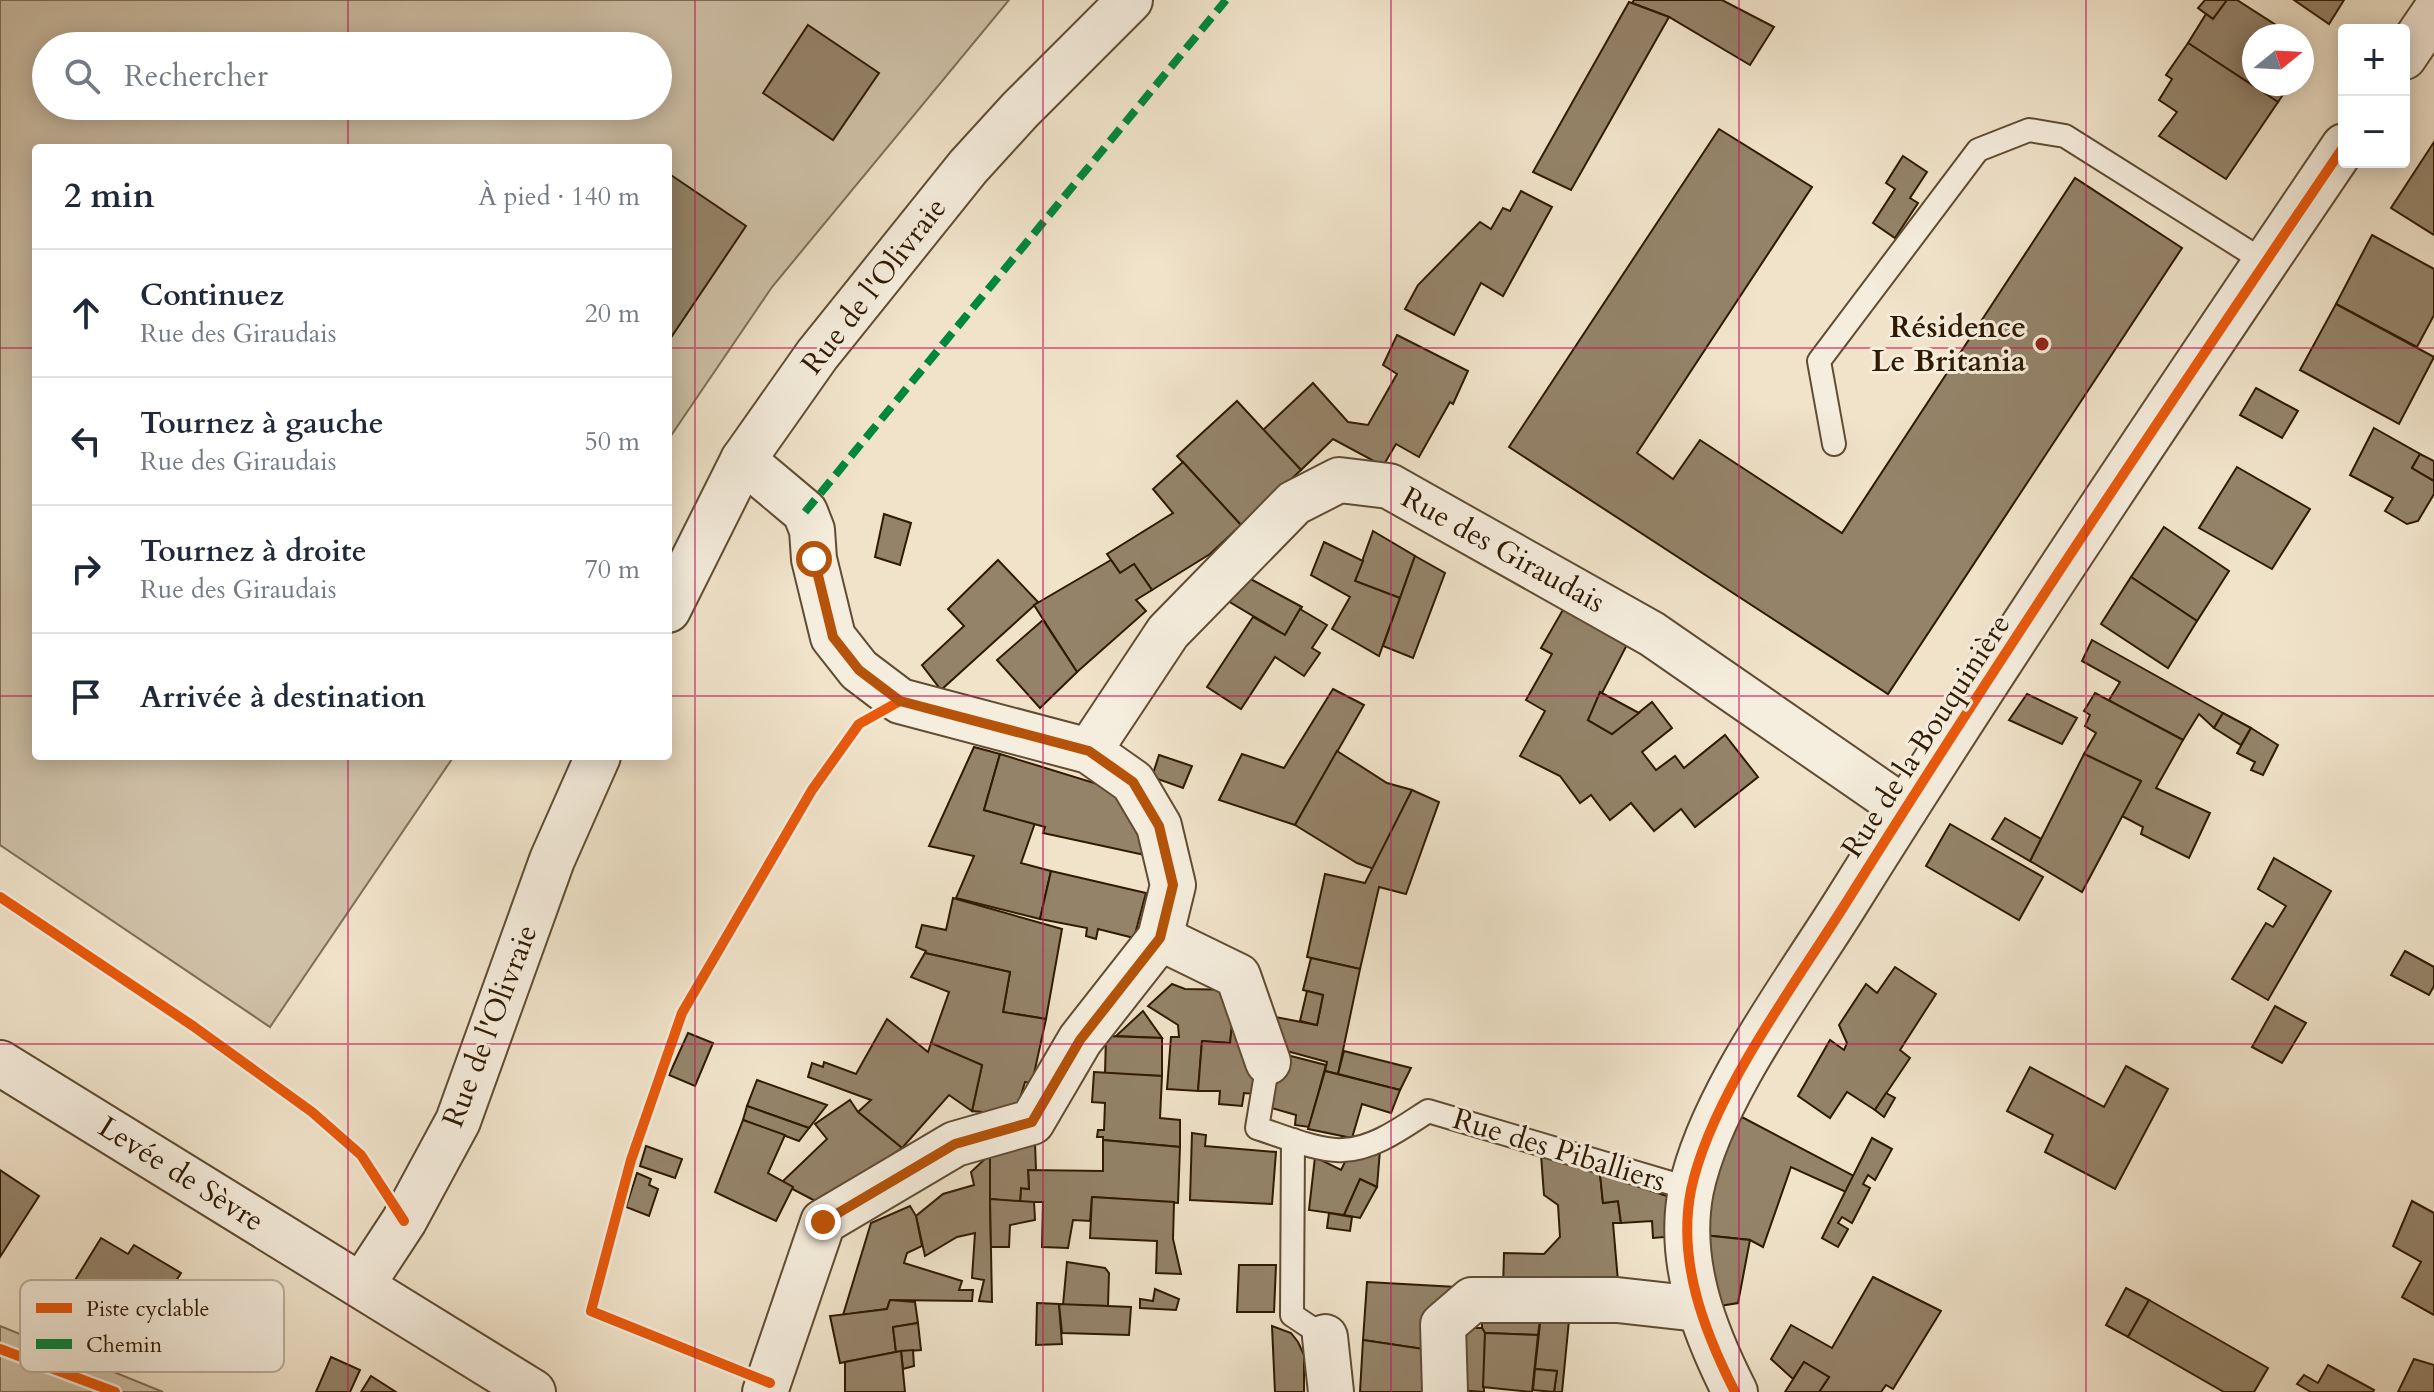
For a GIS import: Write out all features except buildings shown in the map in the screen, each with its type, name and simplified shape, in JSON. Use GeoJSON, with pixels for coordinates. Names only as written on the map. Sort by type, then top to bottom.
{"type":"FeatureCollection","features":[{"type":"Feature","properties":{"kind":"street","name":"Rue de l'Olivraie"},"geometry":{"type":"LineString","coordinates":[[672,602],[743,460],[817,355],[968,167],[1130,0]]}},
{"type":"Feature","properties":{"kind":"street"},"geometry":{"type":"LineString","coordinates":[[2410,48],[2434,13]]}},
{"type":"Feature","properties":{"kind":"street","name":"Rue de la Bouquinière"},"geometry":{"type":"LineString","coordinates":[[1735,1392],[1698,1309],[1687,1225],[1691,1189],[1719,1107],[1905,809],[2338,155]]}},
{"type":"Feature","properties":{"kind":"street"},"geometry":{"type":"LineString","coordinates":[[743,460],[805,512],[812,530],[814,559],[833,637],[859,670],[900,701],[1089,751],[1133,782],[1159,826],[1173,885],[1160,938],[1080,1040],[1032,1122],[955,1144],[823,1222],[765,1392]]}},
{"type":"Feature","properties":{"kind":"street","name":"Rue des Giraudais"},"geometry":{"type":"LineString","coordinates":[[1089,751],[1168,632],[1294,503],[1339,480],[1389,486],[1652,634],[1905,809]]}},
{"type":"Feature","properties":{"kind":"street","name":"Rue de l'Olivraie"},"geometry":{"type":"LineString","coordinates":[[362,1285],[404,1221],[458,1121],[552,860],[596,760]]}},
{"type":"Feature","properties":{"kind":"street"},"geometry":{"type":"LineString","coordinates":[[1160,938],[1238,976],[1268,1062]]}},
{"type":"Feature","properties":{"kind":"street","name":"Levée de Sèvre"},"geometry":{"type":"LineString","coordinates":[[0,1063],[362,1285],[528,1391]]}},
{"type":"Feature","properties":{"kind":"street"},"geometry":{"type":"LineString","coordinates":[[1445,1392],[1443,1325],[1472,1300],[1617,1300],[1698,1309]]}},
{"type":"Feature","properties":{"kind":"street"},"geometry":{"type":"LineString","coordinates":[[1325,1337],[1331,1392]]}},
{"type":"Feature","properties":{"kind":"lane"},"geometry":{"type":"LineString","coordinates":[[1834,444],[1819,361],[1978,150],[2029,130],[2065,136],[2265,262]]}},
{"type":"Feature","properties":{"kind":"lane","name":"Rue des Piballiers"},"geometry":{"type":"LineString","coordinates":[[1268,1062],[1257,1128],[1293,1140],[1342,1151],[1384,1138],[1428,1111],[1691,1189]]}},
{"type":"Feature","properties":{"kind":"lane"},"geometry":{"type":"LineString","coordinates":[[1293,1140],[1292,1315],[1325,1337]]}},
{"type":"Feature","properties":{"kind":"shaded area"},"geometry":{"type":"Polygon","coordinates":[[[0,0],[1009,0],[772,287],[672,434],[672,144],[32,144],[32,760],[451,760],[270,1027],[0,845],[0,0]]]}},
{"type":"Feature","properties":{"kind":"shaded area"},"geometry":{"type":"Polygon","coordinates":[[[0,1326],[20,1334],[20,1372],[114,1372],[163,1392],[0,1392],[0,1326]]]}},
{"type":"Feature","properties":{"kind":"marked path"},"geometry":{"type":"LineString","coordinates":[[805,512],[1226,0]]}},
{"type":"Feature","properties":{"kind":"cycle path"},"geometry":{"type":"LineString","coordinates":[[1735,1392],[1713,1345],[1696,1295],[1688,1243],[1691,1190],[1701,1154],[1717,1116],[1758,1040],[1970,708],[2338,155]]}},
{"type":"Feature","properties":{"kind":"cycle path"},"geometry":{"type":"LineString","coordinates":[[770,1383],[591,1311],[631,1160],[682,1013],[812,790],[859,724],[900,701]]}},
{"type":"Feature","properties":{"kind":"cycle path"},"geometry":{"type":"LineString","coordinates":[[0,897],[193,1026],[312,1112],[361,1155],[404,1221]]}},
{"type":"Feature","properties":{"kind":"cycle path"},"geometry":{"type":"LineString","coordinates":[[0,1349],[20,1356]]}},
{"type":"Feature","properties":{"kind":"cycle path"},"geometry":{"type":"LineString","coordinates":[[62,1372],[115,1392]]}},
{"type":"Feature","properties":{"kind":"place","name":"Résidence Le Britania"},"geometry":{"type":"Point","coordinates":[2042,344]}},
{"type":"Feature","properties":{"kind":"route"},"geometry":{"type":"LineString","coordinates":[[814,559],[833,637],[859,670],[900,701],[1089,751],[1133,782],[1159,826],[1173,885],[1160,938],[1080,1040],[1032,1122],[955,1144],[823,1222]]}}]}
